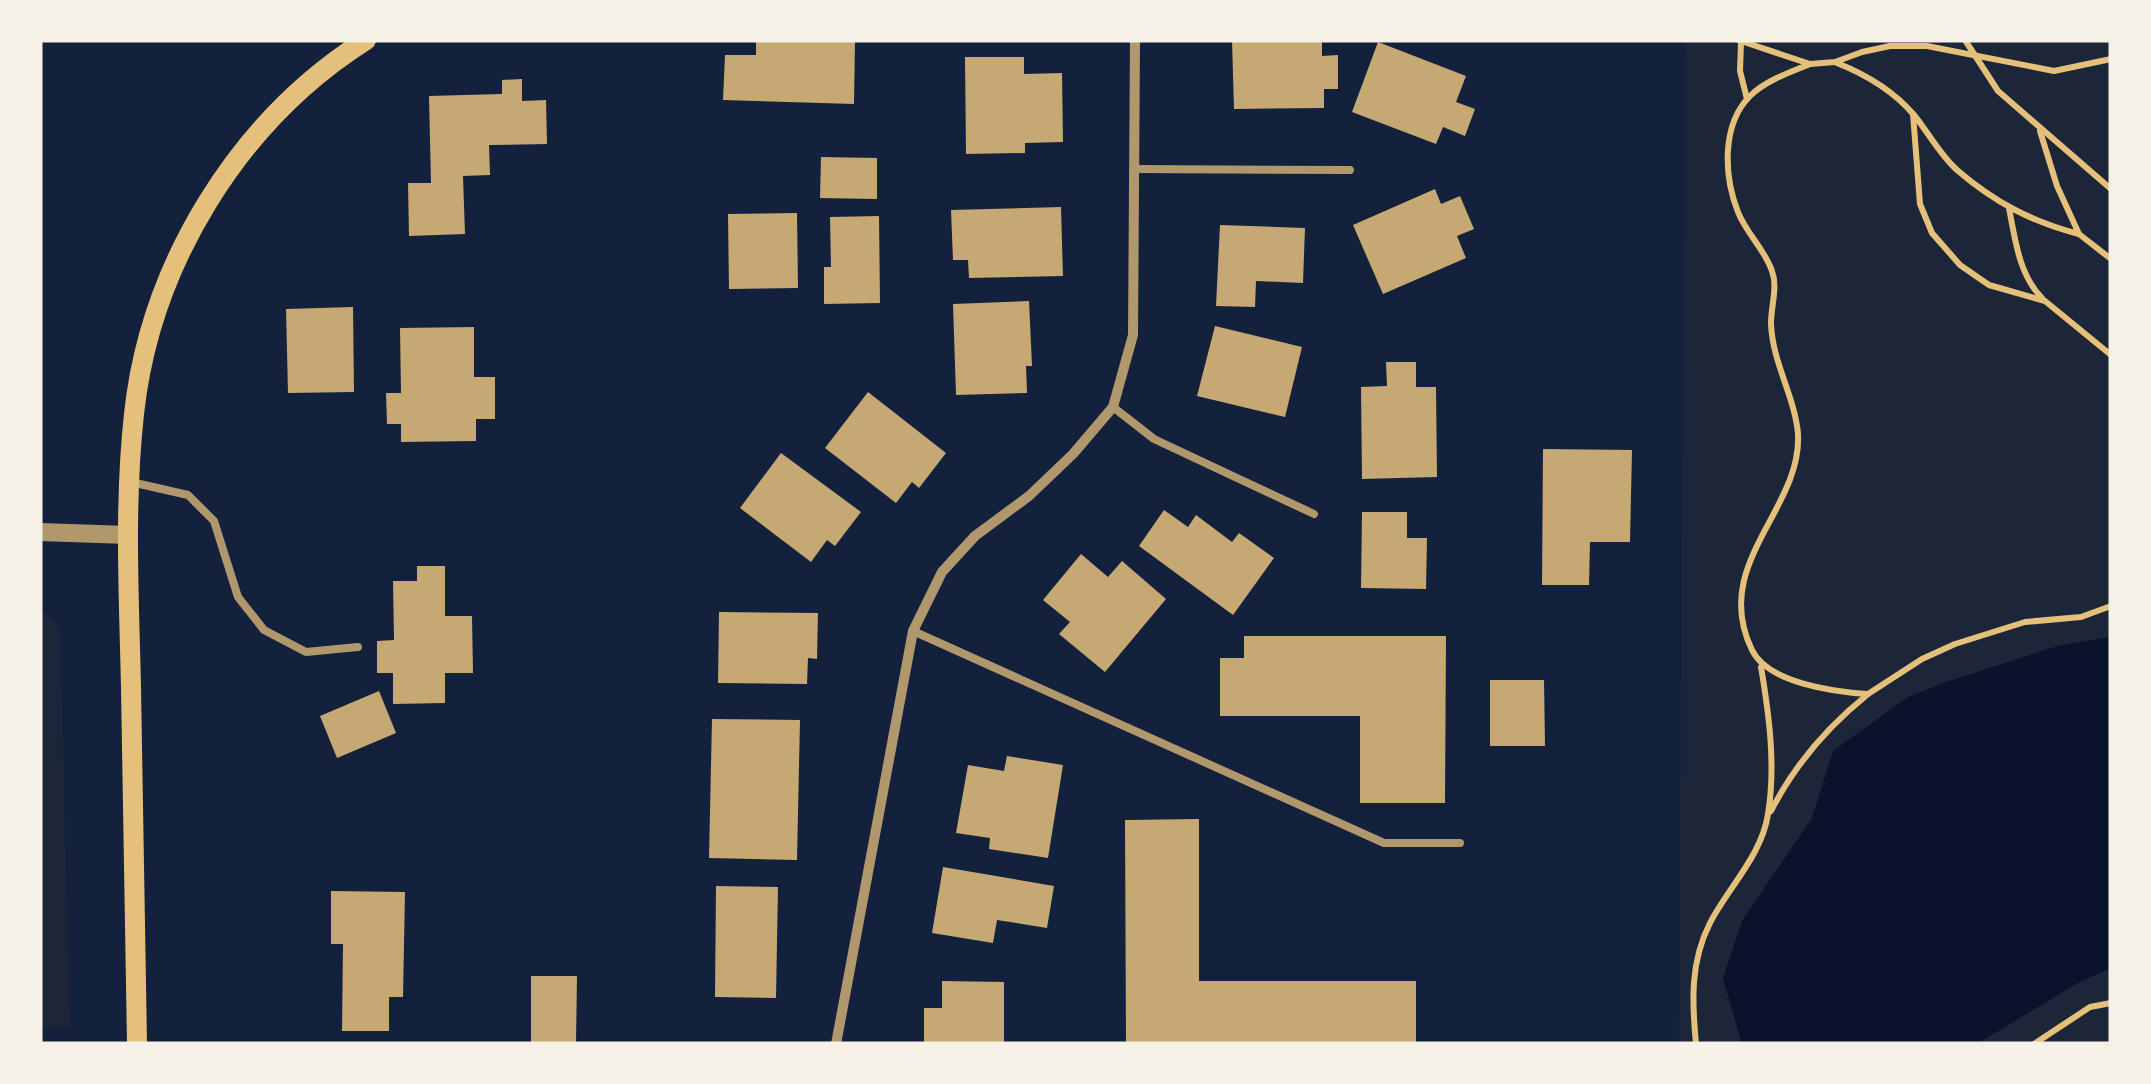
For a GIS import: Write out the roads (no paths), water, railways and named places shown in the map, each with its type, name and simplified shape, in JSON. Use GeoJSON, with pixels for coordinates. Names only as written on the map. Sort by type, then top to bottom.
{"type":"FeatureCollection","features":[{"type":"Feature","properties":{"kind":"main road"},"geometry":{"type":"LineString","coordinates":[[137,1044],[128,535],[134,413],[148,342],[178,252],[230,168],[299,91],[366,40]]}},
{"type":"Feature","properties":{"kind":"street"},"geometry":{"type":"LineString","coordinates":[[836,1044],[913,632],[942,572],[975,536],[1029,496],[1073,454],[1113,407],[1134,335],[1135,40]]}},
{"type":"Feature","properties":{"kind":"street"},"geometry":{"type":"LineString","coordinates":[[40,532],[128,535]]}},
{"type":"Feature","properties":{"kind":"lane"},"geometry":{"type":"LineString","coordinates":[[1134,168],[1350,170]]}},
{"type":"Feature","properties":{"kind":"lane"},"geometry":{"type":"LineString","coordinates":[[1113,407],[1154,439],[1314,514]]}},
{"type":"Feature","properties":{"kind":"lane"},"geometry":{"type":"LineString","coordinates":[[130,482],[188,495],[214,521],[238,597],[264,630],[306,652],[358,647]]}},
{"type":"Feature","properties":{"kind":"lane"},"geometry":{"type":"LineString","coordinates":[[913,632],[1384,843],[1460,843]]}}]}
